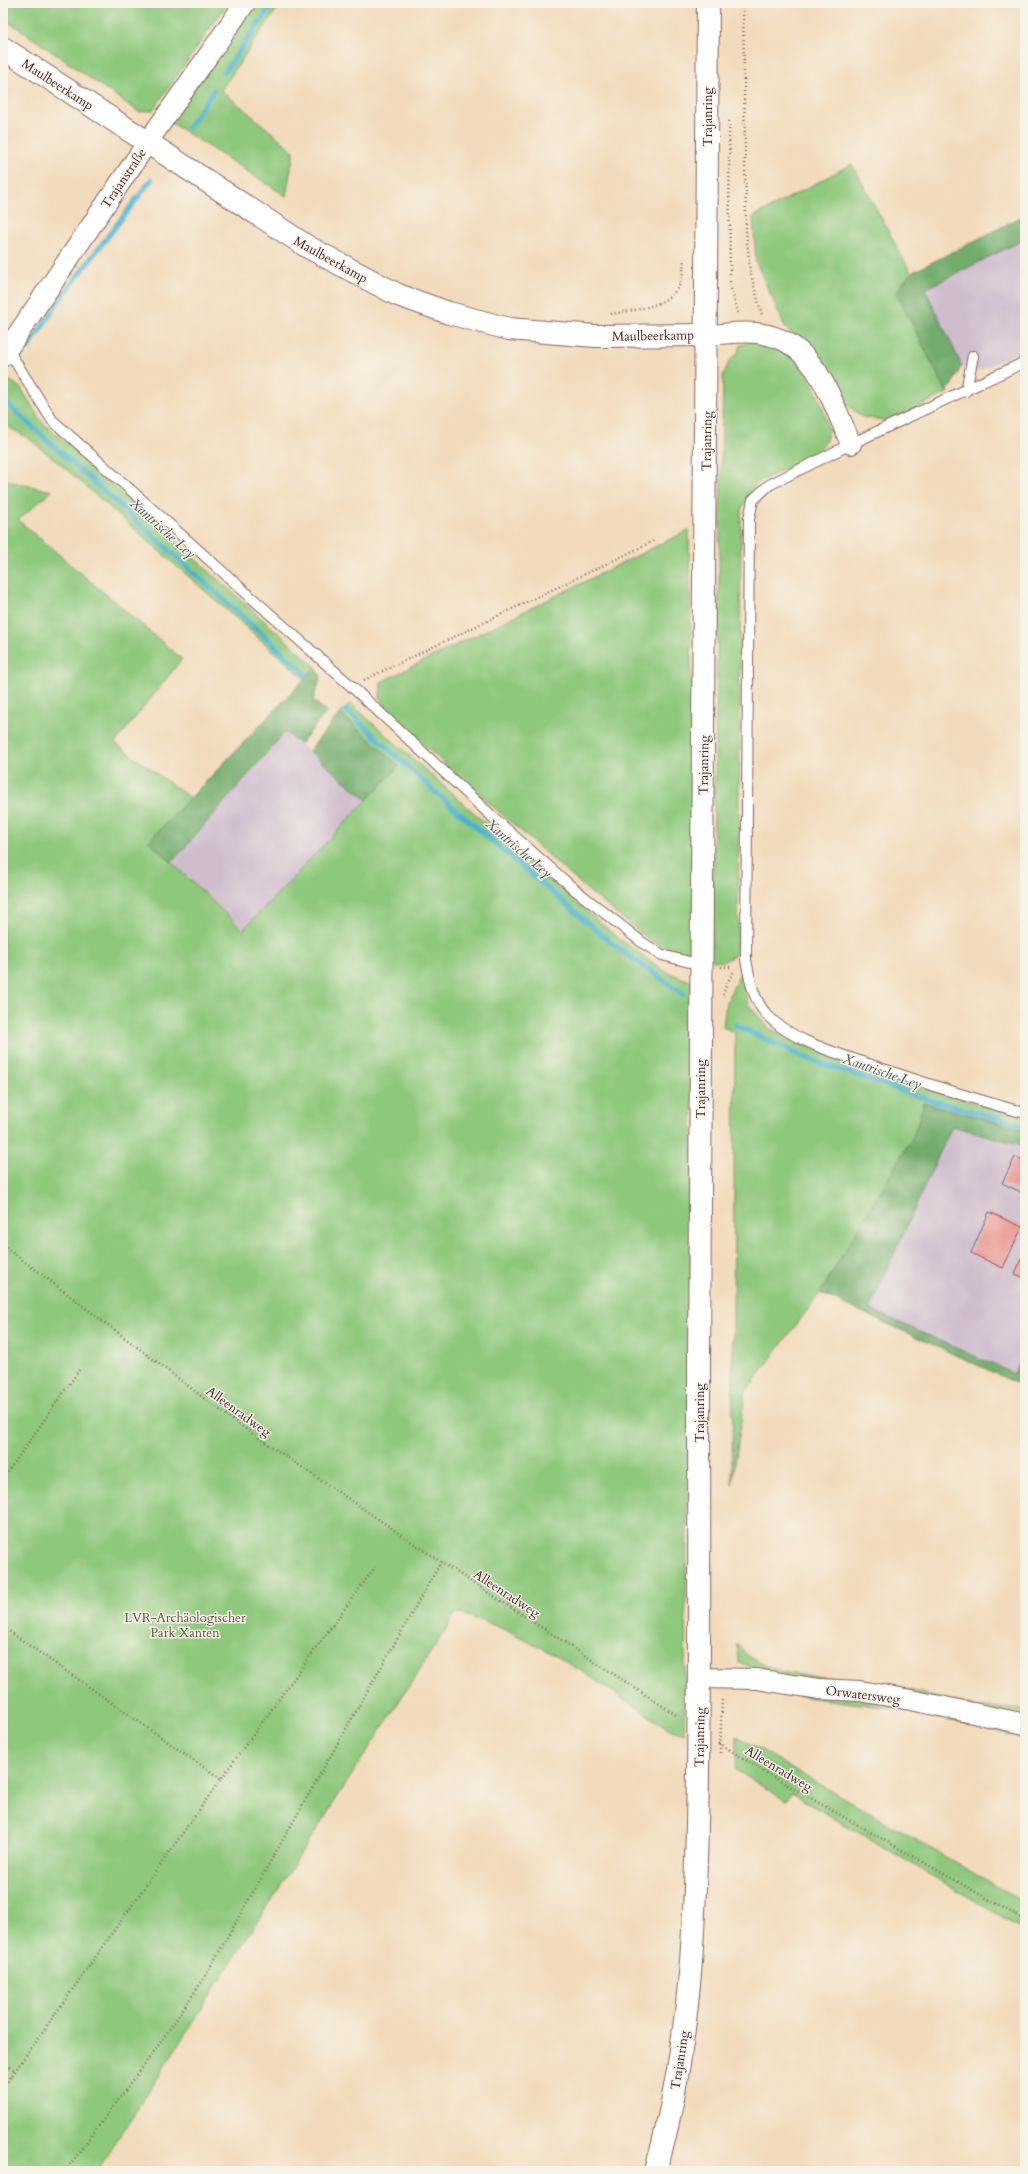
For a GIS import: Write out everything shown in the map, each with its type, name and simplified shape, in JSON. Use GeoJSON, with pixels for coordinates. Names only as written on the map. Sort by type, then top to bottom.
{"type":"FeatureCollection","features":[{"type":"Feature","properties":{"kind":"main road","name":"Trajanring"},"geometry":{"type":"LineString","coordinates":[[656,2171],[676,2086],[683,2043],[696,1903],[700,1678],[701,965],[707,335],[708,3]]}},
{"type":"Feature","properties":{"kind":"main road","name":"Maulbeerkamp"},"geometry":{"type":"LineString","coordinates":[[3,48],[308,247],[398,295],[449,313],[510,330],[595,336],[707,335]]}},
{"type":"Feature","properties":{"kind":"street","name":"Trajanstraße"},"geometry":{"type":"LineString","coordinates":[[5,353],[147,143],[245,3]]}},
{"type":"Feature","properties":{"kind":"street"},"geometry":{"type":"LineString","coordinates":[[707,335],[744,333],[768,335],[791,344],[818,371],[851,444]]}},
{"type":"Feature","properties":{"kind":"street","name":"Orwatersweg"},"geometry":{"type":"LineString","coordinates":[[700,1678],[757,1679],[819,1689],[860,1692],[911,1700],[1000,1720],[1025,1724]]}},
{"type":"Feature","properties":{"kind":"lane"},"geometry":{"type":"LineString","coordinates":[[5,353],[52,420],[350,686],[496,820],[574,889],[643,943],[662,955],[701,965]]}},
{"type":"Feature","properties":{"kind":"lane"},"geometry":{"type":"LineString","coordinates":[[966,391],[973,356]]}},
{"type":"Feature","properties":{"kind":"lane"},"geometry":{"type":"LineString","coordinates":[[1025,362],[851,444],[769,485],[753,500],[749,519],[746,960],[751,985],[758,1002],[768,1016],[782,1028],[826,1049],[954,1093],[1025,1113]]}},
{"type":"Feature","properties":{"kind":"path"},"geometry":{"type":"LineString","coordinates":[[743,3],[746,230],[750,271],[768,335]]}},
{"type":"Feature","properties":{"kind":"path"},"geometry":{"type":"LineString","coordinates":[[729,113],[730,285],[744,333]]}},
{"type":"Feature","properties":{"kind":"path"},"geometry":{"type":"LineString","coordinates":[[608,315],[644,308],[666,299],[677,289],[682,276],[684,259]]}},
{"type":"Feature","properties":{"kind":"path"},"geometry":{"type":"LineString","coordinates":[[350,686],[654,541]]}},
{"type":"Feature","properties":{"kind":"path","name":"Alleenradweg"},"geometry":{"type":"LineString","coordinates":[[3,1245],[234,1421],[442,1562],[698,1730],[768,1774],[1025,1920]]}},
{"type":"Feature","properties":{"kind":"path"},"geometry":{"type":"LineString","coordinates":[[3,1479],[80,1368]]}},
{"type":"Feature","properties":{"kind":"path"},"geometry":{"type":"LineString","coordinates":[[65,2171],[151,2056],[203,1980],[442,1562]]}},
{"type":"Feature","properties":{"kind":"path"},"geometry":{"type":"LineString","coordinates":[[3,2088],[221,1779],[375,1567]]}},
{"type":"Feature","properties":{"kind":"path"},"geometry":{"type":"LineString","coordinates":[[3,1627],[221,1779]]}},
{"type":"Feature","properties":{"kind":"path"},"geometry":{"type":"LineString","coordinates":[[721,1744],[722,1679]]}},
{"type":"Feature","properties":{"kind":"path"},"geometry":{"type":"LineString","coordinates":[[3,2062],[15,2071]]}},
{"type":"Feature","properties":{"kind":"shaded area"},"geometry":{"type":"Polygon","coordinates":[[[1025,239],[1025,349],[978,371],[962,366],[925,289],[1025,239]]]}},
{"type":"Feature","properties":{"kind":"shaded area"},"geometry":{"type":"Polygon","coordinates":[[[285,732],[367,800],[244,930],[172,862],[285,732]]]}},
{"type":"Feature","properties":{"kind":"shaded area"},"geometry":{"type":"Polygon","coordinates":[[[952,1125],[1025,1146],[1025,1350],[1014,1374],[869,1309],[952,1125]]]}},
{"type":"Feature","properties":{"kind":"green space"},"geometry":{"type":"Polygon","coordinates":[[[3,3],[228,3],[153,110],[139,112],[15,26],[3,20],[3,3]]]}},
{"type":"Feature","properties":{"kind":"green space"},"geometry":{"type":"Polygon","coordinates":[[[254,3],[281,3],[221,90],[294,151],[286,196],[170,122],[254,3]]]}},
{"type":"Feature","properties":{"kind":"green space"},"geometry":{"type":"Polygon","coordinates":[[[852,164],[911,273],[896,292],[947,393],[889,421],[862,417],[841,400],[828,372],[812,348],[786,329],[756,262],[753,217],[852,164]]]}},
{"type":"Feature","properties":{"kind":"green space"},"geometry":{"type":"Polygon","coordinates":[[[1025,215],[1025,239],[925,289],[962,366],[947,393],[896,292],[911,273],[1025,215]]]}},
{"type":"Feature","properties":{"kind":"green space"},"geometry":{"type":"Polygon","coordinates":[[[754,341],[786,352],[799,362],[810,379],[824,411],[827,425],[827,436],[823,445],[816,452],[756,484],[741,510],[738,934],[735,955],[723,962],[711,960],[723,376],[729,361],[738,353],[740,345],[754,341]]]}},
{"type":"Feature","properties":{"kind":"green space"},"geometry":{"type":"Polygon","coordinates":[[[3,376],[21,388],[41,421],[316,667],[304,678],[65,468],[28,438],[3,424],[3,376]]]}},
{"type":"Feature","properties":{"kind":"green space","name":"LVR-Archäologischer Park Xanten"},"geometry":{"type":"Polygon","coordinates":[[[3,478],[8,481],[52,491],[18,520],[182,659],[115,743],[190,798],[149,841],[243,930],[399,766],[340,713],[350,703],[543,874],[617,937],[663,970],[692,982],[694,1003],[684,1734],[669,1729],[592,1678],[540,1647],[485,1622],[456,1613],[97,2171],[3,2171],[3,478]]]}},
{"type":"Feature","properties":{"kind":"green space"},"geometry":{"type":"Polygon","coordinates":[[[689,530],[695,881],[693,957],[672,953],[651,941],[584,887],[392,717],[380,698],[381,682],[689,530]]]}},
{"type":"Feature","properties":{"kind":"green space"},"geometry":{"type":"Polygon","coordinates":[[[316,667],[321,677],[313,700],[327,712],[300,744],[285,732],[172,862],[149,841],[316,667]]]}},
{"type":"Feature","properties":{"kind":"green space"},"geometry":{"type":"Polygon","coordinates":[[[340,713],[399,766],[367,800],[309,751],[340,713]]]}},
{"type":"Feature","properties":{"kind":"green space"},"geometry":{"type":"Polygon","coordinates":[[[740,973],[748,1004],[770,1029],[850,1064],[924,1088],[1025,1117],[1025,1130],[924,1103],[914,1135],[820,1293],[745,1393],[732,1485],[735,1033],[723,1027],[726,1003],[740,973]]]}},
{"type":"Feature","properties":{"kind":"green space"},"geometry":{"type":"Polygon","coordinates":[[[924,1103],[1025,1130],[1025,1146],[952,1126],[869,1309],[1014,1374],[1025,1350],[1025,1387],[820,1293],[914,1135],[924,1103]]]}},
{"type":"Feature","properties":{"kind":"green space"},"geometry":{"type":"Polygon","coordinates":[[[737,1644],[743,1651],[760,1663],[791,1674],[810,1675],[902,1688],[972,1706],[1025,1710],[1025,1720],[773,1677],[738,1661],[737,1644]]]}},
{"type":"Feature","properties":{"kind":"green space"},"geometry":{"type":"Polygon","coordinates":[[[823,1693],[1025,1729],[1025,1738],[898,1709],[798,1696],[823,1693]]]}},
{"type":"Feature","properties":{"kind":"green space"},"geometry":{"type":"Polygon","coordinates":[[[737,1736],[1025,1903],[1025,1930],[791,1793],[786,1801],[736,1770],[737,1736]]]}},
{"type":"Feature","properties":{"kind":"building"},"geometry":{"type":"Polygon","coordinates":[[[1015,1157],[1025,1161],[1025,1194],[1002,1183],[1015,1157]]]}},
{"type":"Feature","properties":{"kind":"building"},"geometry":{"type":"Polygon","coordinates":[[[989,1212],[1022,1227],[1003,1268],[971,1253],[989,1212]]]}},
{"type":"Feature","properties":{"kind":"building"},"geometry":{"type":"Polygon","coordinates":[[[1021,1259],[1025,1261],[1025,1278],[1015,1274],[1021,1259]]]}},
{"type":"Feature","properties":{"kind":"waterway"},"geometry":{"type":"LineString","coordinates":[[224,73],[273,3]]}},
{"type":"Feature","properties":{"kind":"waterway"},"geometry":{"type":"LineString","coordinates":[[188,128],[214,90]]}},
{"type":"Feature","properties":{"kind":"waterway"},"geometry":{"type":"LineString","coordinates":[[29,347],[57,303],[151,180]]}},
{"type":"Feature","properties":{"kind":"waterway","name":"Xantrische Ley"},"geometry":{"type":"LineString","coordinates":[[3,400],[306,674]]}},
{"type":"Feature","properties":{"kind":"waterway","name":"Xantrische Ley"},"geometry":{"type":"LineString","coordinates":[[346,710],[432,789],[610,942],[683,994]]}},
{"type":"Feature","properties":{"kind":"waterway","name":"Xantrische Ley"},"geometry":{"type":"LineString","coordinates":[[736,1025],[805,1058],[933,1101],[1025,1126]]}}]}
